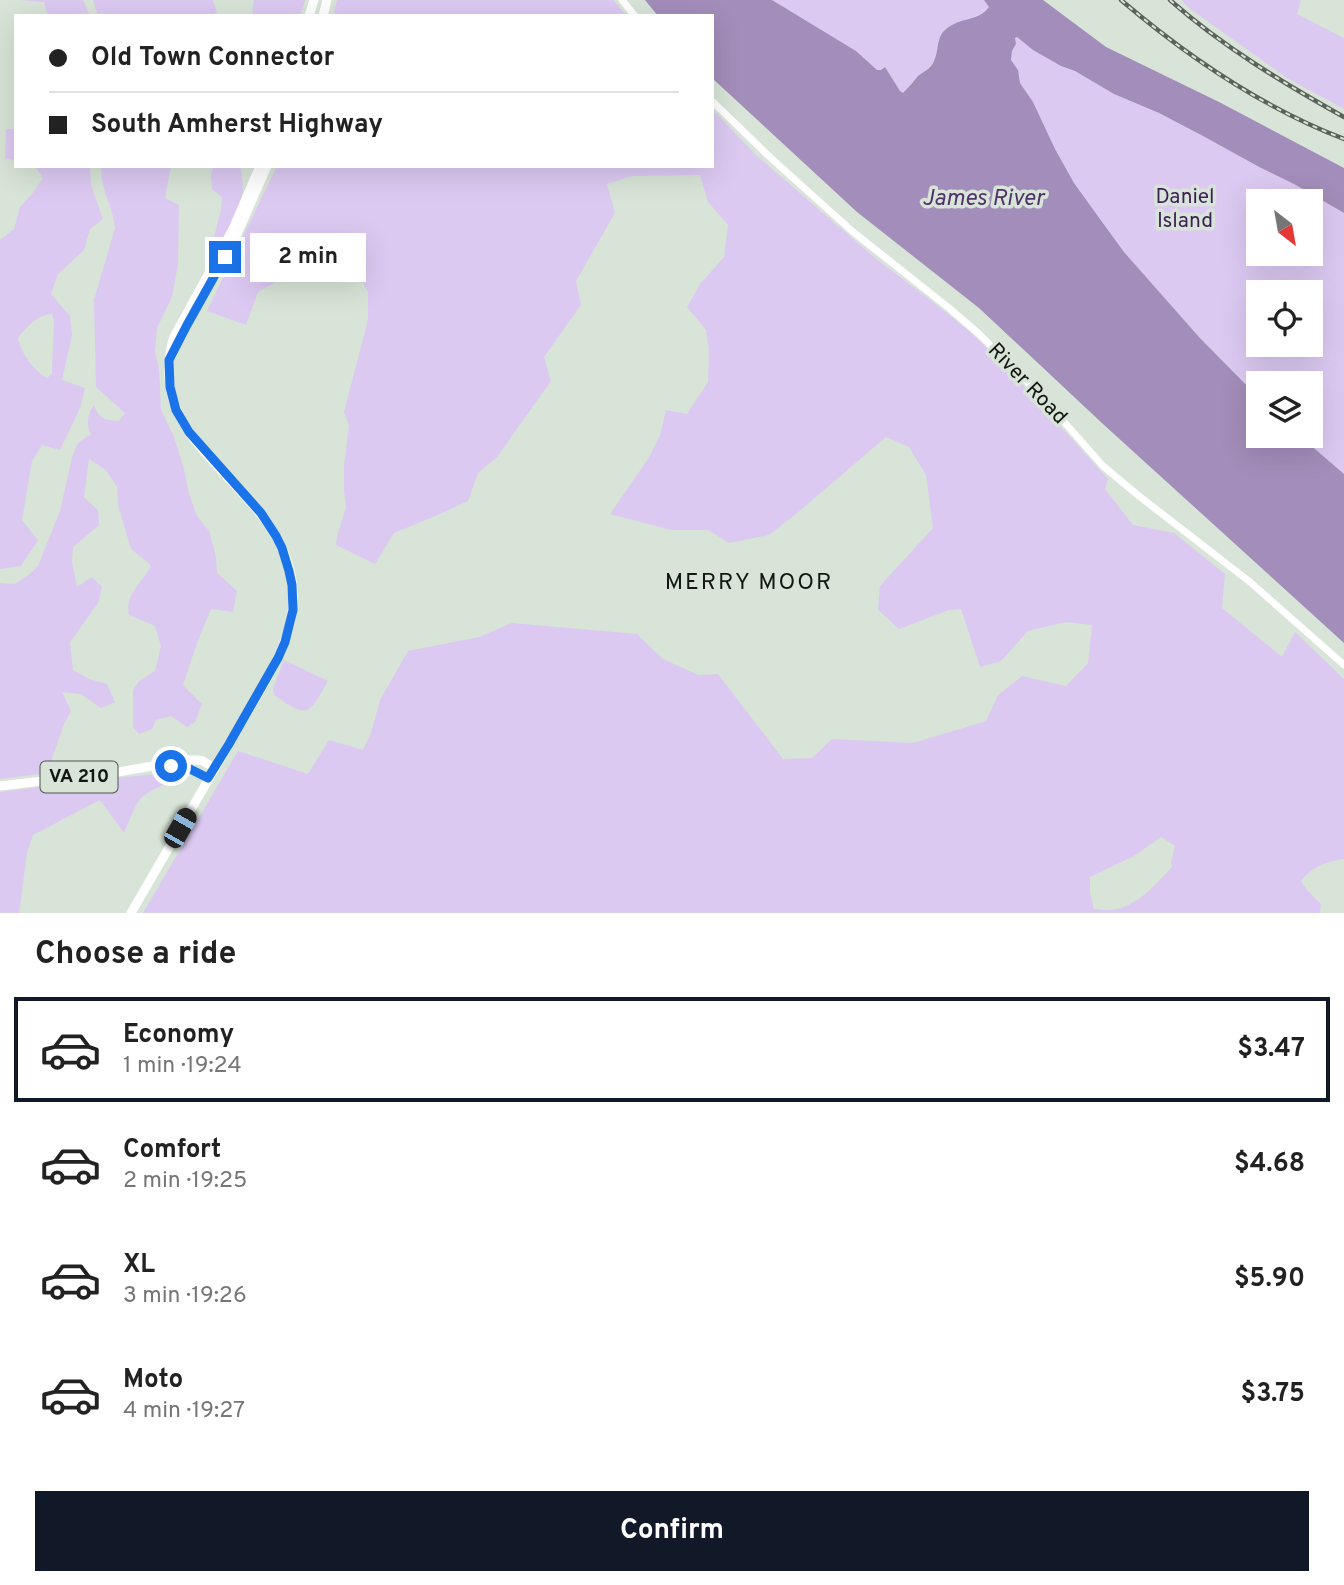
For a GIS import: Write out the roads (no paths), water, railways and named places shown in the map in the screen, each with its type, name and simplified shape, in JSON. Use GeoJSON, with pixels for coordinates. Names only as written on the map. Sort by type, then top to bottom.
{"type":"FeatureCollection","features":[{"type":"Feature","properties":{"kind":"main road"},"geometry":{"type":"LineString","coordinates":[[131,913],[268,677],[281,650],[292,613],[292,585],[282,548],[265,518],[198,444],[179,418],[170,387],[171,344],[233,229],[259,168]]}},
{"type":"Feature","properties":{"kind":"main road"},"geometry":{"type":"LineString","coordinates":[[169,360],[235,239],[266,168]]}},
{"type":"Feature","properties":{"kind":"main road","name":"VA 210"},"geometry":{"type":"LineString","coordinates":[[0,786],[179,760],[204,761],[214,768]]}},
{"type":"Feature","properties":{"kind":"main road","name":"VA 210"},"geometry":{"type":"LineString","coordinates":[[158,765],[188,768],[208,778]]}},
{"type":"Feature","properties":{"kind":"street"},"geometry":{"type":"LineString","coordinates":[[622,0],[633,14]]}},
{"type":"Feature","properties":{"kind":"street","name":"River Road"},"geometry":{"type":"LineString","coordinates":[[714,103],[841,222],[979,334],[1034,388],[1104,466],[1250,582],[1344,665]]}},
{"type":"Feature","properties":{"kind":"water","name":"James River"},"geometry":{"type":"Polygon","coordinates":[[[645,0],[772,0],[856,51],[877,70],[885,67],[903,93],[933,64],[942,33],[957,23],[985,12],[989,7],[984,0],[1043,0],[1106,47],[1221,103],[1344,168],[1344,213],[1323,201],[1323,189],[1303,189],[1159,113],[1114,94],[1015,38],[1011,60],[1018,70],[1020,83],[1033,102],[1074,183],[1124,252],[1199,337],[1246,385],[1246,448],[1314,448],[1344,474],[1344,643],[979,308],[857,212],[714,80],[714,14],[656,14],[645,0]]]}},
{"type":"Feature","properties":{"kind":"railway"},"geometry":{"type":"LineString","coordinates":[[1121,0],[1172,41],[1226,79],[1284,112],[1344,139]]}},
{"type":"Feature","properties":{"kind":"railway"},"geometry":{"type":"LineString","coordinates":[[1170,0],[1254,63],[1344,117]]}},
{"type":"Feature","properties":{"kind":"district","name":"MERRY MOOR"},"geometry":{"type":"Point","coordinates":[749,583]}},
{"type":"Feature","properties":{"kind":"park label","name":"Daniel Island"},"geometry":{"type":"Point","coordinates":[1185,209]}}]}
